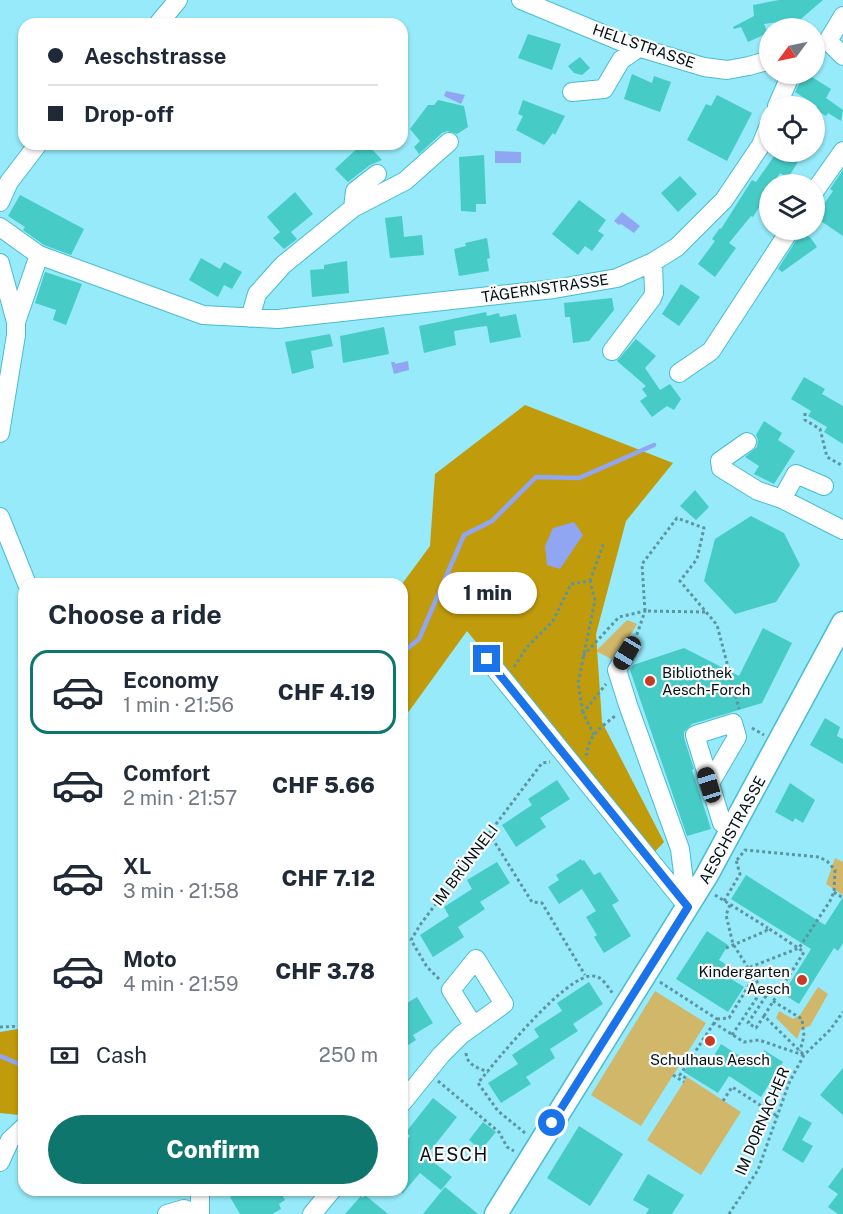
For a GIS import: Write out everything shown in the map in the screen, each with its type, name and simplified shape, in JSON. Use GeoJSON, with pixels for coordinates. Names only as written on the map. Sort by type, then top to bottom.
{"type":"FeatureCollection","features":[{"type":"Feature","properties":{"kind":"main road","name":"AESCHSTRASSE"},"geometry":{"type":"LineString","coordinates":[[496,1214],[688,907],[730,847],[843,623]]}},
{"type":"Feature","properties":{"kind":"street"},"geometry":{"type":"LineString","coordinates":[[163,18],[178,0]]}},
{"type":"Feature","properties":{"kind":"street","name":"HELLSTRASSE"},"geometry":{"type":"LineString","coordinates":[[522,0],[640,48],[704,67],[726,70],[759,63]]}},
{"type":"Feature","properties":{"kind":"street"},"geometry":{"type":"LineString","coordinates":[[825,38],[843,16]]}},
{"type":"Feature","properties":{"kind":"street"},"geometry":{"type":"LineString","coordinates":[[825,45],[843,56]]}},
{"type":"Feature","properties":{"kind":"street"},"geometry":{"type":"LineString","coordinates":[[572,92],[604,88],[621,60],[640,48]]}},
{"type":"Feature","properties":{"kind":"street"},"geometry":{"type":"LineString","coordinates":[[250,318],[257,294],[283,265],[353,208],[405,181],[449,142]]}},
{"type":"Feature","properties":{"kind":"street","name":"TÄGERNSTRASSE"},"geometry":{"type":"LineString","coordinates":[[0,227],[39,255],[203,315],[278,319],[554,289],[617,278],[653,262],[677,247],[724,200],[759,146]]}},
{"type":"Feature","properties":{"kind":"street"},"geometry":{"type":"LineString","coordinates":[[0,201],[9,182],[33,150]]}},
{"type":"Feature","properties":{"kind":"street"},"geometry":{"type":"LineString","coordinates":[[825,176],[843,151]]}},
{"type":"Feature","properties":{"kind":"street"},"geometry":{"type":"LineString","coordinates":[[353,208],[355,191],[377,174]]}},
{"type":"Feature","properties":{"kind":"street"},"geometry":{"type":"LineString","coordinates":[[679,373],[711,351],[783,240]]}},
{"type":"Feature","properties":{"kind":"street"},"geometry":{"type":"LineString","coordinates":[[16,322],[39,255]]}},
{"type":"Feature","properties":{"kind":"street"},"geometry":{"type":"LineString","coordinates":[[612,351],[652,298],[654,293],[653,262]]}},
{"type":"Feature","properties":{"kind":"street"},"geometry":{"type":"LineString","coordinates":[[0,263],[16,322],[16,335],[0,433]]}},
{"type":"Feature","properties":{"kind":"street"},"geometry":{"type":"LineString","coordinates":[[747,442],[720,461],[721,468],[758,491],[782,500],[843,530]]}},
{"type":"Feature","properties":{"kind":"street"},"geometry":{"type":"LineString","coordinates":[[782,500],[796,474],[824,486]]}},
{"type":"Feature","properties":{"kind":"street"},"geometry":{"type":"LineString","coordinates":[[0,517],[25,578]]}},
{"type":"Feature","properties":{"kind":"street"},"geometry":{"type":"LineString","coordinates":[[627,653],[617,670],[680,849],[688,907]]}},
{"type":"Feature","properties":{"kind":"street"},"geometry":{"type":"LineString","coordinates":[[487,659],[688,907]]}},
{"type":"Feature","properties":{"kind":"street"},"geometry":{"type":"LineString","coordinates":[[709,785],[730,847]]}},
{"type":"Feature","properties":{"kind":"street"},"geometry":{"type":"LineString","coordinates":[[408,1096],[467,1030],[504,1004],[476,959],[451,990],[467,1030]]}},
{"type":"Feature","properties":{"kind":"street"},"geometry":{"type":"LineString","coordinates":[[0,1162],[10,1140],[18,1133]]}},
{"type":"Feature","properties":{"kind":"street"},"geometry":{"type":"LineString","coordinates":[[167,1214],[184,1209],[199,1214],[200,1196]]}},
{"type":"Feature","properties":{"kind":"street"},"geometry":{"type":"LineString","coordinates":[[312,1214],[327,1196]]}},
{"type":"Feature","properties":{"kind":"path"},"geometry":{"type":"LineString","coordinates":[[805,413],[805,420],[820,429],[828,457],[843,466]]}},
{"type":"Feature","properties":{"kind":"path"},"geometry":{"type":"LineString","coordinates":[[627,653],[636,639],[645,611],[642,564],[677,518],[704,528],[697,559],[680,581],[717,625],[740,712]]}},
{"type":"Feature","properties":{"kind":"path"},"geometry":{"type":"LineString","coordinates":[[594,735],[583,713],[578,683],[596,600],[590,581],[604,542]]}},
{"type":"Feature","properties":{"kind":"path"},"geometry":{"type":"LineString","coordinates":[[505,681],[527,647],[553,621],[571,584],[590,581]]}},
{"type":"Feature","properties":{"kind":"path"},"geometry":{"type":"LineString","coordinates":[[582,657],[619,617],[645,611],[705,612]]}},
{"type":"Feature","properties":{"kind":"path"},"geometry":{"type":"LineString","coordinates":[[583,713],[617,670]]}},
{"type":"Feature","properties":{"kind":"path"},"geometry":{"type":"LineString","coordinates":[[570,762],[587,754],[588,744],[594,735],[628,705]]}},
{"type":"Feature","properties":{"kind":"path"},"geometry":{"type":"LineString","coordinates":[[750,726],[757,731]]}},
{"type":"Feature","properties":{"kind":"path","name":"IM BRÜNNELI"},"geometry":{"type":"LineString","coordinates":[[451,990],[428,967],[411,940],[542,763],[570,762]]}},
{"type":"Feature","properties":{"kind":"path"},"geometry":{"type":"LineString","coordinates":[[489,833],[532,902],[542,903],[585,976]]}},
{"type":"Feature","properties":{"kind":"path"},"geometry":{"type":"LineString","coordinates":[[730,847],[765,854],[819,857],[827,861],[835,870],[834,892],[799,948],[748,968]]}},
{"type":"Feature","properties":{"kind":"path"},"geometry":{"type":"LineString","coordinates":[[724,901],[740,874],[730,847]]}},
{"type":"Feature","properties":{"kind":"path"},"geometry":{"type":"LineString","coordinates":[[834,892],[843,898]]}},
{"type":"Feature","properties":{"kind":"path"},"geometry":{"type":"LineString","coordinates":[[716,896],[730,905],[766,930],[804,952],[756,1028],[748,1023],[766,996],[733,944],[726,915],[730,905]]}},
{"type":"Feature","properties":{"kind":"path"},"geometry":{"type":"LineString","coordinates":[[726,948],[766,930]]}},
{"type":"Feature","properties":{"kind":"path"},"geometry":{"type":"LineString","coordinates":[[539,1143],[498,1111],[478,1083],[552,1000],[585,976],[595,975],[614,995],[627,1003]]}},
{"type":"Feature","properties":{"kind":"path"},"geometry":{"type":"LineString","coordinates":[[677,993],[717,1019],[729,1018],[754,977]]}},
{"type":"Feature","properties":{"kind":"path"},"geometry":{"type":"LineString","coordinates":[[732,1035],[762,990]]}},
{"type":"Feature","properties":{"kind":"path"},"geometry":{"type":"LineString","coordinates":[[773,1000],[802,1019],[804,1036],[800,1051]]}},
{"type":"Feature","properties":{"kind":"path","name":"IM DORNACHER"},"geometry":{"type":"LineString","coordinates":[[729,1214],[758,1170],[789,1083],[804,1055],[830,1030],[843,1012]]}},
{"type":"Feature","properties":{"kind":"path"},"geometry":{"type":"LineString","coordinates":[[764,1016],[804,1055]]}},
{"type":"Feature","properties":{"kind":"path"},"geometry":{"type":"LineString","coordinates":[[673,1075],[685,1080],[680,1075],[717,1019]]}},
{"type":"Feature","properties":{"kind":"path"},"geometry":{"type":"LineString","coordinates":[[714,1023],[744,1042],[759,1041],[804,1055]]}},
{"type":"Feature","properties":{"kind":"path"},"geometry":{"type":"LineString","coordinates":[[0,1027],[18,1026]]}},
{"type":"Feature","properties":{"kind":"path"},"geometry":{"type":"LineString","coordinates":[[467,1030],[467,1059],[473,1066],[488,1072]]}},
{"type":"Feature","properties":{"kind":"path"},"geometry":{"type":"LineString","coordinates":[[428,1072],[500,1132],[507,1147]]}},
{"type":"Feature","properties":{"kind":"path"},"geometry":{"type":"LineString","coordinates":[[723,1101],[732,1087],[777,1116]]}},
{"type":"Feature","properties":{"kind":"shaded area"},"geometry":{"type":"Polygon","coordinates":[[[525,405],[673,463],[626,521],[596,634],[602,722],[664,842],[650,857],[467,631],[408,713],[406,578],[430,546],[435,474],[525,405]]]}},
{"type":"Feature","properties":{"kind":"shaded area"},"geometry":{"type":"Polygon","coordinates":[[[627,620],[637,624],[615,661],[596,651],[627,620]]]}},
{"type":"Feature","properties":{"kind":"shaded area"},"geometry":{"type":"Polygon","coordinates":[[[835,858],[843,862],[843,895],[826,884],[835,858]]]}},
{"type":"Feature","properties":{"kind":"shaded area"},"geometry":{"type":"Polygon","coordinates":[[[818,987],[828,994],[810,1026],[801,1029],[797,1039],[776,1018],[779,1011],[793,1019],[800,1015],[818,987]]]}},
{"type":"Feature","properties":{"kind":"shaded area"},"geometry":{"type":"Polygon","coordinates":[[[655,991],[706,1023],[641,1126],[591,1095],[655,991]]]}},
{"type":"Feature","properties":{"kind":"shaded area"},"geometry":{"type":"Polygon","coordinates":[[[18,1029],[18,1115],[0,1113],[0,1032],[18,1029]]]}},
{"type":"Feature","properties":{"kind":"shaded area"},"geometry":{"type":"Polygon","coordinates":[[[687,1077],[741,1112],[701,1175],[647,1140],[687,1077]]]}},
{"type":"Feature","properties":{"kind":"water"},"geometry":{"type":"Polygon","coordinates":[[[446,91],[465,95],[461,104],[444,96],[446,91]]]}},
{"type":"Feature","properties":{"kind":"water"},"geometry":{"type":"Polygon","coordinates":[[[495,151],[521,152],[521,163],[495,163],[495,151]]]}},
{"type":"Feature","properties":{"kind":"water"},"geometry":{"type":"Polygon","coordinates":[[[622,212],[640,226],[634,233],[614,221],[622,212]]]}},
{"type":"Feature","properties":{"kind":"water"},"geometry":{"type":"Polygon","coordinates":[[[408,361],[409,370],[394,374],[391,362],[395,364],[408,361]]]}},
{"type":"Feature","properties":{"kind":"water"},"geometry":{"type":"Polygon","coordinates":[[[574,522],[583,535],[560,569],[547,565],[545,546],[553,528],[574,522]]]}},
{"type":"Feature","properties":{"kind":"building"},"geometry":{"type":"Polygon","coordinates":[[[779,0],[823,0],[802,18],[759,18],[759,37],[748,42],[741,27],[734,29],[733,27],[754,16],[753,5],[779,0]]]}},
{"type":"Feature","properties":{"kind":"building"},"geometry":{"type":"Polygon","coordinates":[[[528,34],[561,44],[552,70],[518,58],[528,34]]]}},
{"type":"Feature","properties":{"kind":"building"},"geometry":{"type":"Polygon","coordinates":[[[580,57],[590,68],[582,75],[574,73],[568,66],[580,57]]]}},
{"type":"Feature","properties":{"kind":"building"},"geometry":{"type":"Polygon","coordinates":[[[632,74],[652,83],[654,76],[671,82],[660,112],[624,99],[632,74]]]}},
{"type":"Feature","properties":{"kind":"building"},"geometry":{"type":"Polygon","coordinates":[[[799,84],[823,84],[831,89],[826,98],[843,110],[841,121],[828,113],[825,115],[825,96],[801,96],[795,92],[799,84]]]}},
{"type":"Feature","properties":{"kind":"building"},"geometry":{"type":"Polygon","coordinates":[[[717,95],[752,113],[727,161],[687,140],[706,104],[711,106],[717,95]]]}},
{"type":"Feature","properties":{"kind":"building"},"geometry":{"type":"Polygon","coordinates":[[[438,100],[464,106],[468,127],[457,134],[447,131],[442,133],[419,154],[414,147],[420,141],[410,129],[428,105],[434,105],[438,100]]]}},
{"type":"Feature","properties":{"kind":"building"},"geometry":{"type":"Polygon","coordinates":[[[523,100],[565,116],[555,135],[553,133],[544,145],[516,130],[523,116],[518,114],[523,100]]]}},
{"type":"Feature","properties":{"kind":"building"},"geometry":{"type":"Polygon","coordinates":[[[356,150],[373,150],[382,160],[370,165],[348,182],[335,169],[356,150]]]}},
{"type":"Feature","properties":{"kind":"building"},"geometry":{"type":"Polygon","coordinates":[[[484,155],[486,204],[476,204],[476,212],[461,211],[459,157],[484,155]]]}},
{"type":"Feature","properties":{"kind":"building"},"geometry":{"type":"Polygon","coordinates":[[[770,162],[798,162],[790,174],[762,174],[770,162]]]}},
{"type":"Feature","properties":{"kind":"building"},"geometry":{"type":"Polygon","coordinates":[[[843,170],[843,236],[825,224],[825,203],[833,191],[830,189],[843,170]]]}},
{"type":"Feature","properties":{"kind":"building"},"geometry":{"type":"Polygon","coordinates":[[[680,176],[697,194],[678,212],[661,193],[680,176]]]}},
{"type":"Feature","properties":{"kind":"building"},"geometry":{"type":"Polygon","coordinates":[[[759,178],[759,207],[729,243],[736,248],[715,277],[698,264],[715,241],[712,239],[721,229],[752,180],[756,182],[759,178]]]}},
{"type":"Feature","properties":{"kind":"building"},"geometry":{"type":"Polygon","coordinates":[[[295,192],[313,214],[291,232],[297,239],[284,249],[273,238],[280,232],[267,217],[295,192]]]}},
{"type":"Feature","properties":{"kind":"building"},"geometry":{"type":"Polygon","coordinates":[[[20,195],[84,229],[71,255],[44,245],[23,230],[25,227],[8,216],[20,195]]]}},
{"type":"Feature","properties":{"kind":"building"},"geometry":{"type":"Polygon","coordinates":[[[579,200],[606,220],[598,231],[604,235],[592,251],[585,246],[578,255],[552,234],[579,200]]]}},
{"type":"Feature","properties":{"kind":"building"},"geometry":{"type":"Polygon","coordinates":[[[402,216],[404,237],[422,235],[424,255],[390,258],[385,218],[402,216]]]}},
{"type":"Feature","properties":{"kind":"building"},"geometry":{"type":"Polygon","coordinates":[[[487,238],[489,271],[459,276],[454,249],[466,246],[465,243],[487,238]]]}},
{"type":"Feature","properties":{"kind":"building"},"geometry":{"type":"Polygon","coordinates":[[[796,240],[812,240],[817,247],[782,272],[778,269],[796,240]]]}},
{"type":"Feature","properties":{"kind":"building"},"geometry":{"type":"Polygon","coordinates":[[[201,258],[220,269],[224,262],[242,272],[232,289],[224,285],[218,297],[189,280],[201,258]]]}},
{"type":"Feature","properties":{"kind":"building"},"geometry":{"type":"Polygon","coordinates":[[[347,261],[349,293],[312,297],[310,270],[324,269],[324,265],[347,261]]]}},
{"type":"Feature","properties":{"kind":"building"},"geometry":{"type":"Polygon","coordinates":[[[45,272],[82,284],[66,325],[53,320],[56,310],[35,303],[45,272]]]}},
{"type":"Feature","properties":{"kind":"building"},"geometry":{"type":"Polygon","coordinates":[[[681,284],[700,297],[679,326],[662,314],[681,284]]]}},
{"type":"Feature","properties":{"kind":"building"},"geometry":{"type":"Polygon","coordinates":[[[612,298],[614,310],[589,341],[573,343],[570,317],[565,317],[564,303],[612,298]]]}},
{"type":"Feature","properties":{"kind":"building"},"geometry":{"type":"Polygon","coordinates":[[[486,312],[487,316],[499,313],[500,317],[516,314],[521,337],[490,343],[487,326],[478,327],[454,331],[456,345],[424,353],[419,326],[486,312]]]}},
{"type":"Feature","properties":{"kind":"building"},"geometry":{"type":"Polygon","coordinates":[[[384,327],[389,354],[343,363],[340,336],[384,327]]]}},
{"type":"Feature","properties":{"kind":"building"},"geometry":{"type":"Polygon","coordinates":[[[330,334],[333,346],[311,351],[314,368],[292,374],[285,342],[330,334]]]}},
{"type":"Feature","properties":{"kind":"building"},"geometry":{"type":"Polygon","coordinates":[[[636,339],[656,356],[645,368],[660,390],[670,384],[681,399],[674,410],[667,406],[652,417],[640,401],[647,396],[642,389],[646,386],[617,361],[636,339]]]}},
{"type":"Feature","properties":{"kind":"building"},"geometry":{"type":"Polygon","coordinates":[[[804,377],[825,389],[822,394],[843,406],[843,444],[824,432],[827,427],[808,416],[811,411],[791,399],[804,377]]]}},
{"type":"Feature","properties":{"kind":"building"},"geometry":{"type":"Polygon","coordinates":[[[764,421],[782,433],[778,440],[795,451],[774,484],[754,474],[759,466],[745,457],[757,447],[756,435],[764,421]]]}},
{"type":"Feature","properties":{"kind":"building"},"geometry":{"type":"Polygon","coordinates":[[[695,490],[709,507],[696,520],[680,506],[695,490]]]}},
{"type":"Feature","properties":{"kind":"building"},"geometry":{"type":"Polygon","coordinates":[[[751,516],[784,533],[800,565],[776,602],[735,614],[704,581],[715,539],[751,516]]]}},
{"type":"Feature","properties":{"kind":"building"},"geometry":{"type":"Polygon","coordinates":[[[763,628],[792,643],[762,703],[692,724],[684,732],[694,769],[692,770],[711,829],[687,836],[630,670],[633,665],[684,648],[739,676],[763,628]]]}},
{"type":"Feature","properties":{"kind":"building"},"geometry":{"type":"Polygon","coordinates":[[[825,718],[840,727],[837,736],[843,739],[843,764],[810,745],[825,718]]]}},
{"type":"Feature","properties":{"kind":"building"},"geometry":{"type":"Polygon","coordinates":[[[557,780],[570,799],[540,818],[546,827],[516,847],[502,825],[532,805],[528,799],[557,780]]]}},
{"type":"Feature","properties":{"kind":"building"},"geometry":{"type":"Polygon","coordinates":[[[790,783],[815,800],[803,823],[795,818],[793,822],[775,812],[790,783]]]}},
{"type":"Feature","properties":{"kind":"building"},"geometry":{"type":"Polygon","coordinates":[[[581,859],[594,875],[600,872],[619,901],[612,905],[631,936],[604,953],[586,917],[596,911],[582,889],[559,904],[548,887],[559,880],[556,875],[581,859]]]}},
{"type":"Feature","properties":{"kind":"building"},"geometry":{"type":"Polygon","coordinates":[[[497,862],[510,883],[480,902],[485,909],[458,927],[464,937],[433,957],[420,935],[449,916],[444,907],[472,889],[467,880],[497,862]]]}},
{"type":"Feature","properties":{"kind":"building"},"geometry":{"type":"Polygon","coordinates":[[[746,875],[825,925],[843,897],[843,943],[838,951],[834,948],[799,1004],[783,994],[811,949],[731,899],[746,875]]]}},
{"type":"Feature","properties":{"kind":"building","name":"Schulhaus Aesch"},"geometry":{"type":"Polygon","coordinates":[[[707,931],[728,945],[719,960],[730,967],[725,975],[744,987],[728,1012],[676,979],[707,931]]]}},
{"type":"Feature","properties":{"kind":"building"},"geometry":{"type":"Polygon","coordinates":[[[589,982],[603,1004],[573,1024],[578,1031],[550,1049],[555,1058],[526,1077],[531,1084],[501,1103],[488,1083],[518,1064],[512,1055],[539,1037],[534,1029],[562,1011],[557,1003],[589,982]]]}},
{"type":"Feature","properties":{"kind":"building"},"geometry":{"type":"Polygon","coordinates":[[[417,997],[433,1023],[413,1035],[416,1040],[408,1045],[408,1002],[417,997]]]}},
{"type":"Feature","properties":{"kind":"building","name":"Schulhaus Aesch"},"geometry":{"type":"Polygon","coordinates":[[[721,1044],[754,1065],[764,1050],[783,1062],[761,1097],[729,1076],[718,1093],[684,1072],[694,1055],[709,1064],[721,1044]]]}},
{"type":"Feature","properties":{"kind":"building"},"geometry":{"type":"Polygon","coordinates":[[[843,1068],[843,1115],[820,1095],[843,1068]]]}},
{"type":"Feature","properties":{"kind":"building"},"geometry":{"type":"Polygon","coordinates":[[[433,1098],[457,1117],[426,1156],[452,1177],[441,1190],[420,1173],[408,1187],[408,1138],[410,1136],[408,1129],[433,1098]]]}},
{"type":"Feature","properties":{"kind":"building"},"geometry":{"type":"Polygon","coordinates":[[[799,1116],[812,1123],[802,1140],[813,1146],[803,1163],[782,1150],[799,1116]]]}},
{"type":"Feature","properties":{"kind":"building"},"geometry":{"type":"Polygon","coordinates":[[[483,1122],[496,1132],[481,1150],[469,1140],[483,1122]]]}},
{"type":"Feature","properties":{"kind":"building"},"geometry":{"type":"Polygon","coordinates":[[[579,1126],[623,1154],[590,1206],[547,1178],[579,1126]]]}},
{"type":"Feature","properties":{"kind":"building"},"geometry":{"type":"Polygon","coordinates":[[[843,1167],[843,1214],[838,1214],[828,1207],[838,1194],[828,1187],[843,1167]]]}},
{"type":"Feature","properties":{"kind":"building"},"geometry":{"type":"Polygon","coordinates":[[[648,1174],[684,1195],[672,1214],[646,1214],[649,1209],[633,1200],[648,1174]]]}},
{"type":"Feature","properties":{"kind":"building"},"geometry":{"type":"Polygon","coordinates":[[[445,1187],[478,1214],[423,1214],[445,1187]]]}},
{"type":"Feature","properties":{"kind":"building"},"geometry":{"type":"Polygon","coordinates":[[[283,1196],[285,1200],[279,1204],[281,1209],[272,1214],[240,1214],[230,1197],[283,1196]]]}},
{"type":"Feature","properties":{"kind":"building"},"geometry":{"type":"Polygon","coordinates":[[[361,1196],[363,1198],[366,1196],[388,1214],[345,1214],[361,1196]]]}},
{"type":"Feature","properties":{"kind":"waterway"},"geometry":{"type":"LineString","coordinates":[[408,648],[419,639],[464,535],[492,521],[536,477],[579,478],[654,445]]}},
{"type":"Feature","properties":{"kind":"waterway"},"geometry":{"type":"LineString","coordinates":[[0,1056],[18,1064]]}},
{"type":"Feature","properties":{"kind":"place","name":"Bibliothek Aesch-Forch"},"geometry":{"type":"Point","coordinates":[650,681]}},
{"type":"Feature","properties":{"kind":"place","name":"Kindergarten Aesch"},"geometry":{"type":"Point","coordinates":[802,980]}},
{"type":"Feature","properties":{"kind":"place","name":"Schulhaus Aesch"},"geometry":{"type":"Point","coordinates":[710,1041]}},
{"type":"Feature","properties":{"kind":"district","name":"AESCH"},"geometry":{"type":"Point","coordinates":[454,1154]}},
{"type":"Feature","properties":{"kind":"route"},"geometry":{"type":"LineString","coordinates":[[487,659],[688,907],[552,1123]]}}]}
